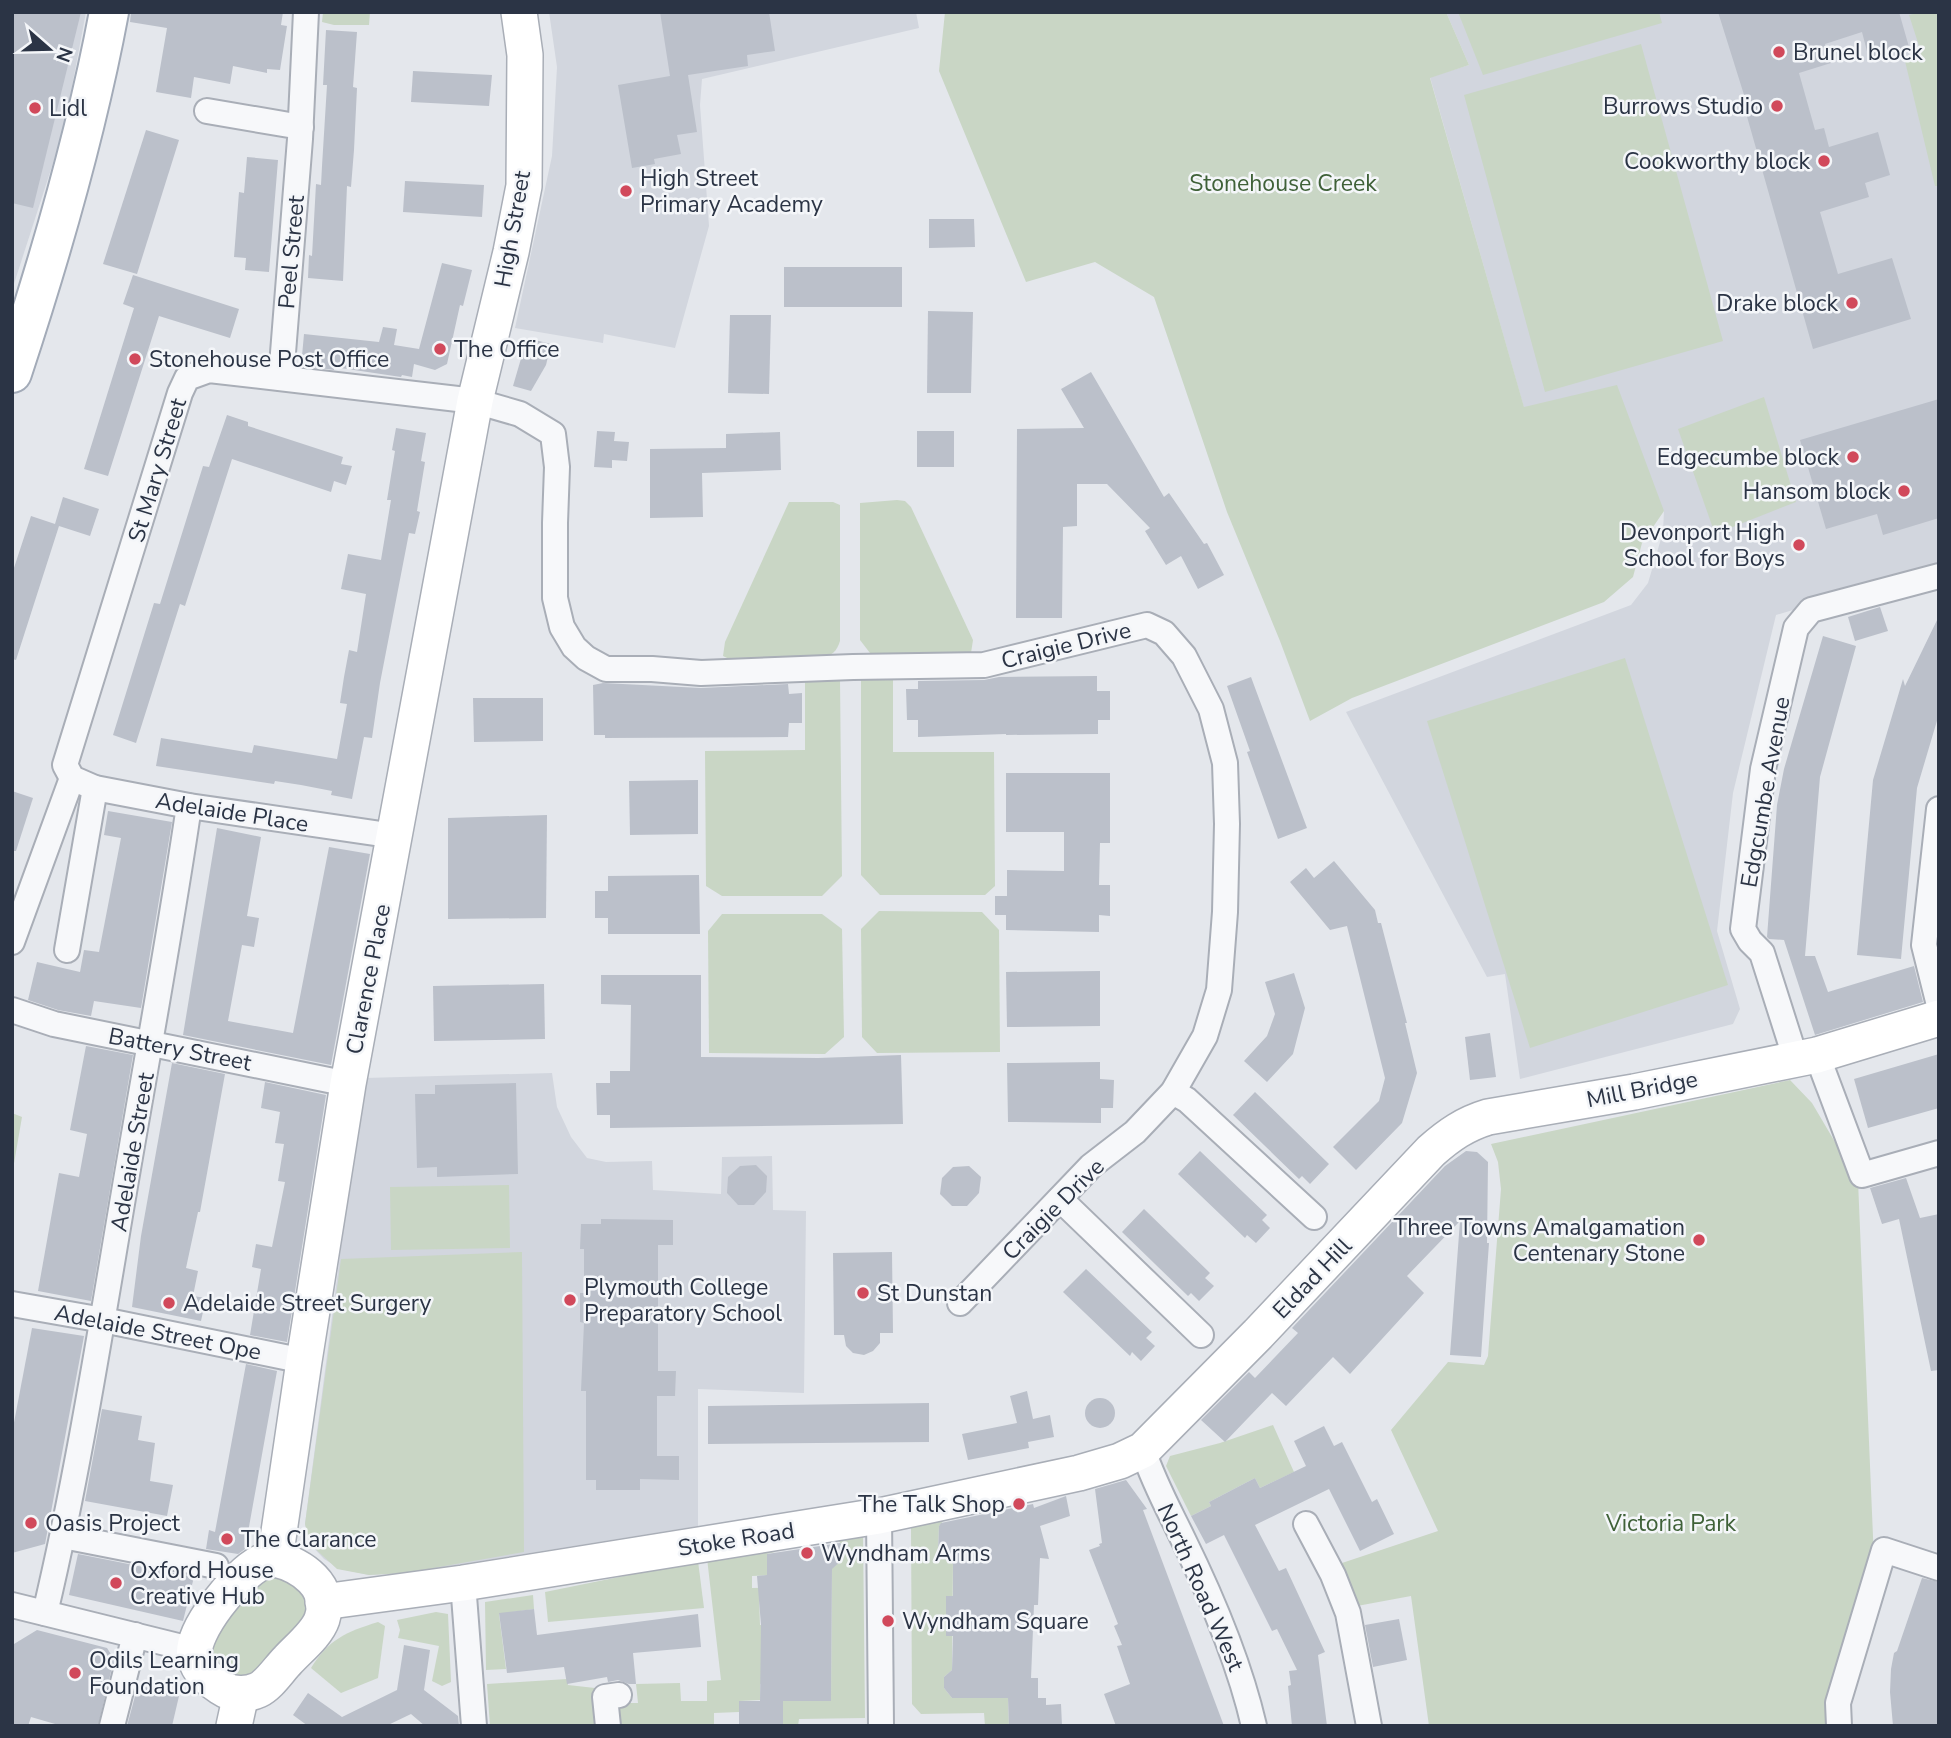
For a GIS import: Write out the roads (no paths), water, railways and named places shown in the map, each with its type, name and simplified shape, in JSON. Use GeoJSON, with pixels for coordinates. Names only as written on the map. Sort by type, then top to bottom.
{"type":"FeatureCollection","features":[{"type":"Feature","properties":{"kind":"main road"},"geometry":{"type":"LineString","coordinates":[[12,373],[45,271],[92,96],[109,12]]}},
{"type":"Feature","properties":{"kind":"street","name":"Peel Street"},"geometry":{"type":"LineString","coordinates":[[281,378],[301,127],[306,12]]}},
{"type":"Feature","properties":{"kind":"street","name":"High Street"},"geometry":{"type":"LineString","coordinates":[[475,401],[524,186],[525,55],[519,12]]}},
{"type":"Feature","properties":{"kind":"street"},"geometry":{"type":"LineString","coordinates":[[207,111],[301,127]]}},
{"type":"Feature","properties":{"kind":"street","name":"St Mary Street"},"geometry":{"type":"LineString","coordinates":[[72,778],[65,765],[187,377],[209,370],[475,401]]}},
{"type":"Feature","properties":{"kind":"street","name":"Clarence Place"},"geometry":{"type":"LineString","coordinates":[[275,1559],[348,1084],[475,401]]}},
{"type":"Feature","properties":{"kind":"street","name":"Craigie Drive"},"geometry":{"type":"LineString","coordinates":[[475,401],[520,414],[553,434],[557,467],[557,608],[562,627],[574,647],[586,658],[606,669],[701,673],[853,667],[984,666],[1147,625],[1164,633],[1184,656],[1211,709],[1225,763],[1225,912],[1219,990],[1205,1036],[1173,1092],[1135,1132],[1091,1166],[960,1303]]}},
{"type":"Feature","properties":{"kind":"street","name":"Edgcumbe Avenue"},"geometry":{"type":"LineString","coordinates":[[1939,576],[1811,610],[1796,628],[1763,769],[1743,929],[1749,941],[1762,953],[1806,1057],[1862,1175],[1939,1153]]}},
{"type":"Feature","properties":{"kind":"street"},"geometry":{"type":"LineString","coordinates":[[13,941],[72,778]]}},
{"type":"Feature","properties":{"kind":"street","name":"Adelaide Place"},"geometry":{"type":"LineString","coordinates":[[72,778],[94,788],[189,806],[395,836]]}},
{"type":"Feature","properties":{"kind":"street"},"geometry":{"type":"LineString","coordinates":[[67,950],[94,788]]}},
{"type":"Feature","properties":{"kind":"street","name":"Adelaide Street"},"geometry":{"type":"LineString","coordinates":[[45,1613],[71,1497],[103,1320],[158,1006],[189,806]]}},
{"type":"Feature","properties":{"kind":"street"},"geometry":{"type":"LineString","coordinates":[[1939,809],[1924,946],[1939,1005]]}},
{"type":"Feature","properties":{"kind":"street","name":"Battery Street"},"geometry":{"type":"LineString","coordinates":[[12,1010],[54,1024],[348,1084]]}},
{"type":"Feature","properties":{"kind":"street","name":"Mill Bridge"},"geometry":{"type":"LineString","coordinates":[[1488,1117],[1634,1092],[1806,1057],[1939,1018]]}},
{"type":"Feature","properties":{"kind":"street"},"geometry":{"type":"LineString","coordinates":[[1173,1092],[1187,1100],[1314,1217]]}},
{"type":"Feature","properties":{"kind":"street","name":"Eldad Hill"},"geometry":{"type":"LineString","coordinates":[[1143,1450],[1268,1324],[1431,1151],[1468,1123],[1488,1117]]}},
{"type":"Feature","properties":{"kind":"street"},"geometry":{"type":"LineString","coordinates":[[1060,1199],[1201,1335]]}},
{"type":"Feature","properties":{"kind":"street","name":"Adelaide Street Ope"},"geometry":{"type":"LineString","coordinates":[[12,1304],[304,1361]]}},
{"type":"Feature","properties":{"kind":"street","name":"Stoke Road"},"geometry":{"type":"LineString","coordinates":[[323,1602],[463,1583],[879,1516],[1079,1473],[1120,1461],[1143,1450]]}},
{"type":"Feature","properties":{"kind":"street","name":"North Road West"},"geometry":{"type":"LineString","coordinates":[[1143,1450],[1153,1482],[1183,1538],[1213,1606],[1236,1664],[1254,1726]]}},
{"type":"Feature","properties":{"kind":"street"},"geometry":{"type":"LineString","coordinates":[[879,1516],[881,1726]]}},
{"type":"Feature","properties":{"kind":"street"},"geometry":{"type":"LineString","coordinates":[[1306,1524],[1333,1575],[1348,1613],[1369,1726]]}},
{"type":"Feature","properties":{"kind":"street"},"geometry":{"type":"LineString","coordinates":[[63,1536],[216,1566]]}},
{"type":"Feature","properties":{"kind":"street"},"geometry":{"type":"LineString","coordinates":[[1839,1726],[1838,1703],[1884,1550],[1939,1568]]}},
{"type":"Feature","properties":{"kind":"street"},"geometry":{"type":"LineString","coordinates":[[275,1559],[293,1563],[309,1574],[323,1602],[322,1619],[311,1636],[238,1710],[227,1692],[202,1674],[194,1650],[200,1630],[217,1605],[259,1563],[275,1559]]}},
{"type":"Feature","properties":{"kind":"street"},"geometry":{"type":"LineString","coordinates":[[463,1583],[474,1726]]}},
{"type":"Feature","properties":{"kind":"street"},"geometry":{"type":"LineString","coordinates":[[12,1605],[194,1650]]}},
{"type":"Feature","properties":{"kind":"street"},"geometry":{"type":"LineString","coordinates":[[112,1726],[135,1635]]}},
{"type":"Feature","properties":{"kind":"street"},"geometry":{"type":"LineString","coordinates":[[608,1726],[605,1697],[618,1695]]}},
{"type":"Feature","properties":{"kind":"place","name":"Brunel block"},"geometry":{"type":"Point","coordinates":[1779,52]}},
{"type":"Feature","properties":{"kind":"place","name":"Burrows Studio"},"geometry":{"type":"Point","coordinates":[1777,106]}},
{"type":"Feature","properties":{"kind":"place","name":"Lidl"},"geometry":{"type":"Point","coordinates":[35,108]}},
{"type":"Feature","properties":{"kind":"place","name":"Cookworthy block"},"geometry":{"type":"Point","coordinates":[1824,161]}},
{"type":"Feature","properties":{"kind":"place","name":"High Street Primary Academy"},"geometry":{"type":"Point","coordinates":[626,191]}},
{"type":"Feature","properties":{"kind":"place","name":"Drake block"},"geometry":{"type":"Point","coordinates":[1852,303]}},
{"type":"Feature","properties":{"kind":"place","name":"The Office"},"geometry":{"type":"Point","coordinates":[440,349]}},
{"type":"Feature","properties":{"kind":"place","name":"Stonehouse Post Office"},"geometry":{"type":"Point","coordinates":[135,359]}},
{"type":"Feature","properties":{"kind":"place","name":"Edgecumbe block"},"geometry":{"type":"Point","coordinates":[1853,457]}},
{"type":"Feature","properties":{"kind":"place","name":"Hansom block"},"geometry":{"type":"Point","coordinates":[1904,491]}},
{"type":"Feature","properties":{"kind":"place","name":"Devonport High School for Boys"},"geometry":{"type":"Point","coordinates":[1799,545]}},
{"type":"Feature","properties":{"kind":"place","name":"Three Towns Amalgamation Centenary Stone"},"geometry":{"type":"Point","coordinates":[1699,1240]}},
{"type":"Feature","properties":{"kind":"place","name":"St Dunstan"},"geometry":{"type":"Point","coordinates":[863,1293]}},
{"type":"Feature","properties":{"kind":"place","name":"Plymouth College Preparatory School"},"geometry":{"type":"Point","coordinates":[570,1300]}},
{"type":"Feature","properties":{"kind":"place","name":"Adelaide Street Surgery"},"geometry":{"type":"Point","coordinates":[169,1303]}},
{"type":"Feature","properties":{"kind":"place","name":"The Talk Shop"},"geometry":{"type":"Point","coordinates":[1019,1504]}},
{"type":"Feature","properties":{"kind":"place","name":"Oasis Project"},"geometry":{"type":"Point","coordinates":[31,1523]}},
{"type":"Feature","properties":{"kind":"place","name":"The Clarance"},"geometry":{"type":"Point","coordinates":[227,1539]}},
{"type":"Feature","properties":{"kind":"place","name":"Wyndham Arms"},"geometry":{"type":"Point","coordinates":[807,1553]}},
{"type":"Feature","properties":{"kind":"place","name":"Oxford House Creative Hub"},"geometry":{"type":"Point","coordinates":[116,1583]}},
{"type":"Feature","properties":{"kind":"place","name":"Wyndham Square"},"geometry":{"type":"Point","coordinates":[888,1621]}},
{"type":"Feature","properties":{"kind":"place","name":"Odils Learning Foundation"},"geometry":{"type":"Point","coordinates":[75,1673]}},
{"type":"Feature","properties":{"kind":"park label","name":"Stonehouse Creek"},"geometry":{"type":"Point","coordinates":[1283,183]}},
{"type":"Feature","properties":{"kind":"park label","name":"Victoria Park"},"geometry":{"type":"Point","coordinates":[1671,1523]}}]}
